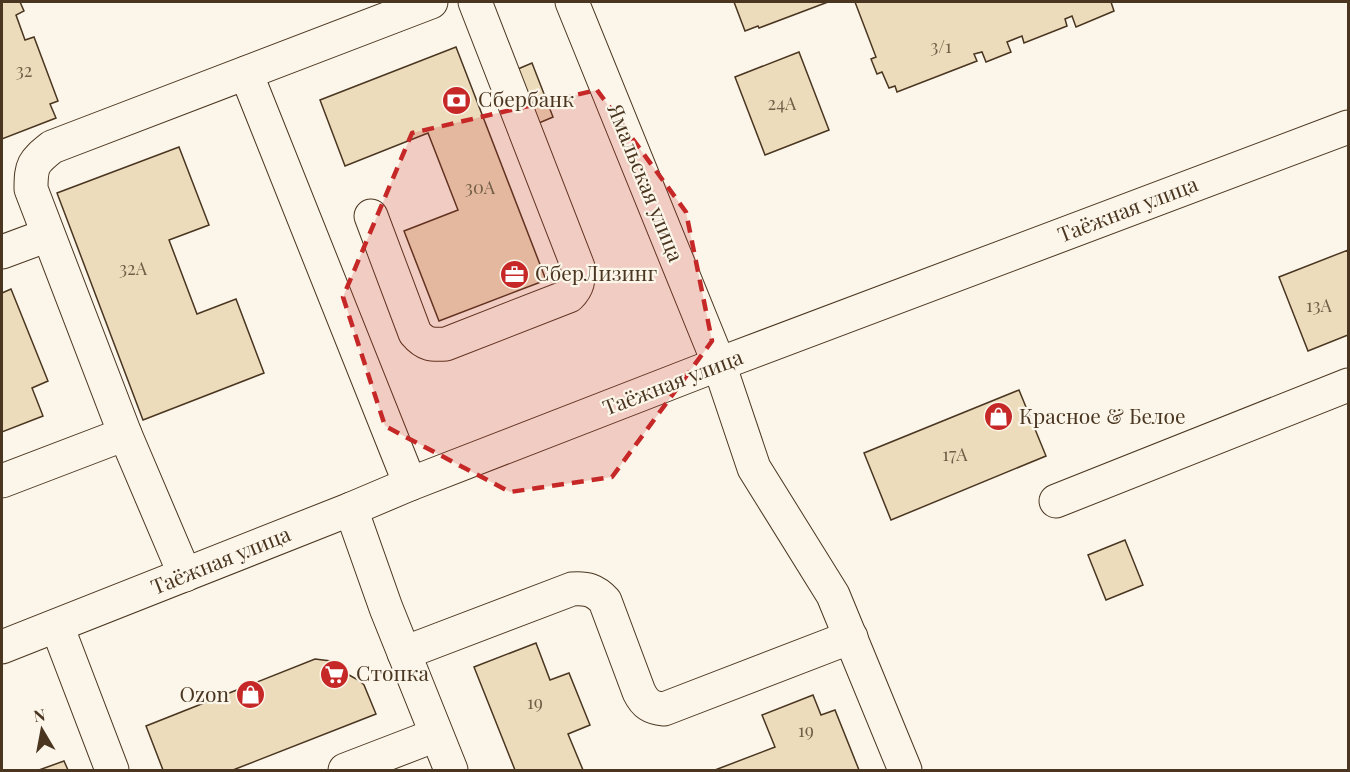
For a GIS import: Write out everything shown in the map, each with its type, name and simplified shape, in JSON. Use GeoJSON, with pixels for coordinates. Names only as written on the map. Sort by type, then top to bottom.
{"type":"FeatureCollection","features":[{"type":"Feature","properties":{"kind":"street"},"geometry":{"type":"LineString","coordinates":[[185,575],[125,434],[31,189],[31,174],[36,159],[52,147],[431,2]]}},
{"type":"Feature","properties":{"kind":"street"},"geometry":{"type":"LineString","coordinates":[[371,216],[415,333],[423,342],[432,345],[446,344],[569,296],[576,289],[579,279],[578,267],[475,2]]}},
{"type":"Feature","properties":{"kind":"street","name":"Ямальская улица"},"geometry":{"type":"LineString","coordinates":[[572,2],[719,364],[754,468],[833,596],[905,771]]}},
{"type":"Feature","properties":{"kind":"street"},"geometry":{"type":"LineString","coordinates":[[246,73],[410,484]]}},
{"type":"Feature","properties":{"kind":"street","name":"Таёжная улица"},"geometry":{"type":"LineString","coordinates":[[2,647],[410,484],[719,364],[1348,127]]}},
{"type":"Feature","properties":{"kind":"street"},"geometry":{"type":"LineString","coordinates":[[2,252],[48,235]]}},
{"type":"Feature","properties":{"kind":"street"},"geometry":{"type":"LineString","coordinates":[[1056,501],[1348,385]]}},
{"type":"Feature","properties":{"kind":"street"},"geometry":{"type":"LineString","coordinates":[[2,482],[125,434]]}},
{"type":"Feature","properties":{"kind":"street"},"geometry":{"type":"LineString","coordinates":[[351,509],[404,653],[451,771]]}},
{"type":"Feature","properties":{"kind":"street"},"geometry":{"type":"LineString","coordinates":[[404,653],[572,589],[585,588],[596,591],[605,601],[644,702],[653,708],[664,709],[851,638]]}},
{"type":"Feature","properties":{"kind":"street"},"geometry":{"type":"LineString","coordinates":[[57,626],[112,771]]}},
{"type":"Feature","properties":{"kind":"street"},"geometry":{"type":"LineString","coordinates":[[345,771],[436,735]]}},
{"type":"Feature","properties":{"kind":"highlighted area"},"geometry":{"type":"Polygon","coordinates":[[[597,90],[686,212],[712,341],[612,477],[510,492],[385,426],[343,297],[412,133],[597,90]]]}},
{"type":"Feature","properties":{"kind":"building"},"geometry":{"type":"Polygon","coordinates":[[[2,2],[20,2],[24,11],[16,15],[25,40],[34,37],[58,101],[50,104],[56,118],[2,139],[2,2]]]}},
{"type":"Feature","properties":{"kind":"building"},"geometry":{"type":"Polygon","coordinates":[[[734,2],[828,2],[745,31],[734,2]]]}},
{"type":"Feature","properties":{"kind":"building"},"geometry":{"type":"Polygon","coordinates":[[[855,2],[1111,2],[1114,11],[1076,27],[1072,16],[1065,19],[1067,26],[1024,43],[1022,36],[1007,42],[1011,52],[986,62],[982,52],[974,54],[977,61],[897,92],[895,86],[889,88],[882,72],[877,74],[871,59],[876,57],[855,2]]]}},
{"type":"Feature","properties":{"kind":"building"},"geometry":{"type":"Polygon","coordinates":[[[456,47],[546,280],[439,321],[404,231],[458,210],[428,133],[345,166],[320,100],[456,47]]]}},
{"type":"Feature","properties":{"kind":"building"},"geometry":{"type":"Polygon","coordinates":[[[799,52],[829,130],[765,155],[735,77],[799,52]]]}},
{"type":"Feature","properties":{"kind":"building"},"geometry":{"type":"Polygon","coordinates":[[[532,63],[553,117],[539,123],[518,69],[532,63]]]}},
{"type":"Feature","properties":{"kind":"building"},"geometry":{"type":"Polygon","coordinates":[[[179,147],[209,225],[169,240],[197,314],[236,299],[264,373],[143,420],[57,193],[179,147]]]}},
{"type":"Feature","properties":{"kind":"building"},"geometry":{"type":"Polygon","coordinates":[[[1348,250],[1348,335],[1308,351],[1279,277],[1348,250]]]}},
{"type":"Feature","properties":{"kind":"building"},"geometry":{"type":"Polygon","coordinates":[[[11,289],[48,381],[32,388],[43,416],[2,432],[2,293],[11,289]]]}},
{"type":"Feature","properties":{"kind":"building"},"geometry":{"type":"Polygon","coordinates":[[[1019,390],[1046,456],[891,520],[864,453],[1019,390]]]}},
{"type":"Feature","properties":{"kind":"building"},"geometry":{"type":"Polygon","coordinates":[[[1125,540],[1143,585],[1106,600],[1088,555],[1125,540]]]}},
{"type":"Feature","properties":{"kind":"building"},"geometry":{"type":"Polygon","coordinates":[[[536,643],[550,680],[569,673],[590,725],[568,734],[583,770],[515,770],[474,667],[536,643]]]}},
{"type":"Feature","properties":{"kind":"building"},"geometry":{"type":"Polygon","coordinates":[[[315,659],[331,661],[338,665],[346,677],[349,675],[360,681],[364,685],[376,714],[233,770],[163,770],[146,726],[315,659]]]}},
{"type":"Feature","properties":{"kind":"building"},"geometry":{"type":"Polygon","coordinates":[[[813,695],[821,715],[835,710],[859,770],[715,770],[775,747],[762,715],[813,695]]]}},
{"type":"Feature","properties":{"kind":"building"},"geometry":{"type":"Polygon","coordinates":[[[64,761],[68,770],[39,770],[64,761]]]}},
{"type":"Feature","properties":{"kind":"place","name":"Сбербанк"},"geometry":{"type":"Point","coordinates":[457,100]}},
{"type":"Feature","properties":{"kind":"place","name":"СберЛизинг"},"geometry":{"type":"Point","coordinates":[514,274]}},
{"type":"Feature","properties":{"kind":"place","name":"Красное & Белое"},"geometry":{"type":"Point","coordinates":[998,417]}},
{"type":"Feature","properties":{"kind":"place","name":"Стопка"},"geometry":{"type":"Point","coordinates":[335,674]}},
{"type":"Feature","properties":{"kind":"place","name":"Ozon"},"geometry":{"type":"Point","coordinates":[250,695]}}]}
